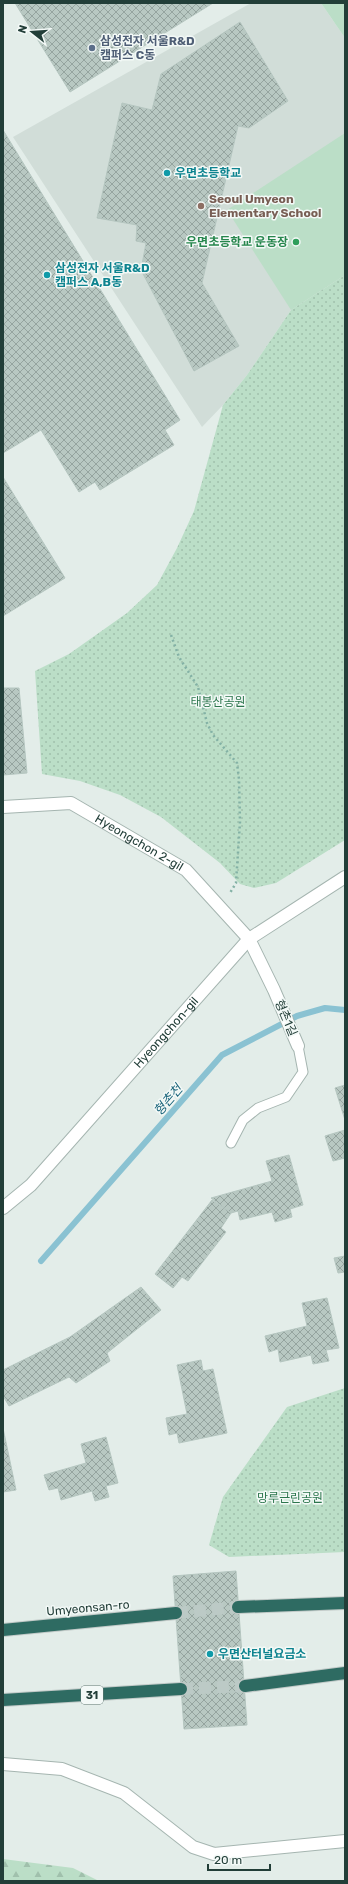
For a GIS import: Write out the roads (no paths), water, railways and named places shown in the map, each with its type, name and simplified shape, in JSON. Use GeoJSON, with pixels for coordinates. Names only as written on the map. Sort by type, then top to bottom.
{"type":"FeatureCollection","features":[{"type":"Feature","properties":{"kind":"highway"},"geometry":{"type":"LineString","coordinates":[[238,1608],[345,1603]]}},
{"type":"Feature","properties":{"kind":"highway","name":"Umyeonsan-ro"},"geometry":{"type":"LineString","coordinates":[[3,1630],[176,1613]]}},
{"type":"Feature","properties":{"kind":"highway"},"geometry":{"type":"LineString","coordinates":[[245,1686],[345,1673]]}},
{"type":"Feature","properties":{"kind":"highway","name":"31"},"geometry":{"type":"LineString","coordinates":[[3,1700],[181,1690]]}},
{"type":"Feature","properties":{"kind":"street","name":"Hyeongchon 2-gil"},"geometry":{"type":"LineString","coordinates":[[3,807],[71,803],[186,870],[248,939]]}},
{"type":"Feature","properties":{"kind":"street","name":"Hyeongchon-gil"},"geometry":{"type":"LineString","coordinates":[[5,1202],[31,1185],[248,939],[345,877]]}},
{"type":"Feature","properties":{"kind":"street","name":"형촌1길"},"geometry":{"type":"LineString","coordinates":[[248,939],[274,990],[298,1046]]}},
{"type":"Feature","properties":{"kind":"street"},"geometry":{"type":"LineString","coordinates":[[3,1764],[62,1769],[124,1792],[193,1847],[214,1854],[345,1840]]}},
{"type":"Feature","properties":{"kind":"lane"},"geometry":{"type":"LineString","coordinates":[[231,1143],[244,1120],[258,1108],[286,1097],[303,1072],[298,1046]]}},
{"type":"Feature","properties":{"kind":"waterway","name":"형촌천"},"geometry":{"type":"LineString","coordinates":[[41,1261],[222,1055],[297,1016],[325,1008],[345,1010]]}},
{"type":"Feature","properties":{"kind":"tunnel"},"geometry":{"type":"LineString","coordinates":[[176,1613],[238,1607]]}},
{"type":"Feature","properties":{"kind":"tunnel"},"geometry":{"type":"LineString","coordinates":[[181,1689],[245,1686]]}},
{"type":"Feature","properties":{"kind":"place","name":"삼성전자 서울R&D 캠퍼스 C동"},"geometry":{"type":"Point","coordinates":[92,48]}},
{"type":"Feature","properties":{"kind":"place","name":"우면초등학교"},"geometry":{"type":"Point","coordinates":[167,173]}},
{"type":"Feature","properties":{"kind":"place","name":"Seoul Umyeon Elementary School"},"geometry":{"type":"Point","coordinates":[201,206]}},
{"type":"Feature","properties":{"kind":"place","name":"우면초등학교 운동장"},"geometry":{"type":"Point","coordinates":[296,242]}},
{"type":"Feature","properties":{"kind":"place","name":"삼성전자 서울R&D 캠퍼스 A,B동"},"geometry":{"type":"Point","coordinates":[47,275]}},
{"type":"Feature","properties":{"kind":"place","name":"우면산터널요금소"},"geometry":{"type":"Point","coordinates":[210,1654]}},
{"type":"Feature","properties":{"kind":"park label","name":"태봉산공원"},"geometry":{"type":"Point","coordinates":[218,702]}},
{"type":"Feature","properties":{"kind":"park label","name":"망루근린공원"},"geometry":{"type":"Point","coordinates":[290,1498]}}]}
